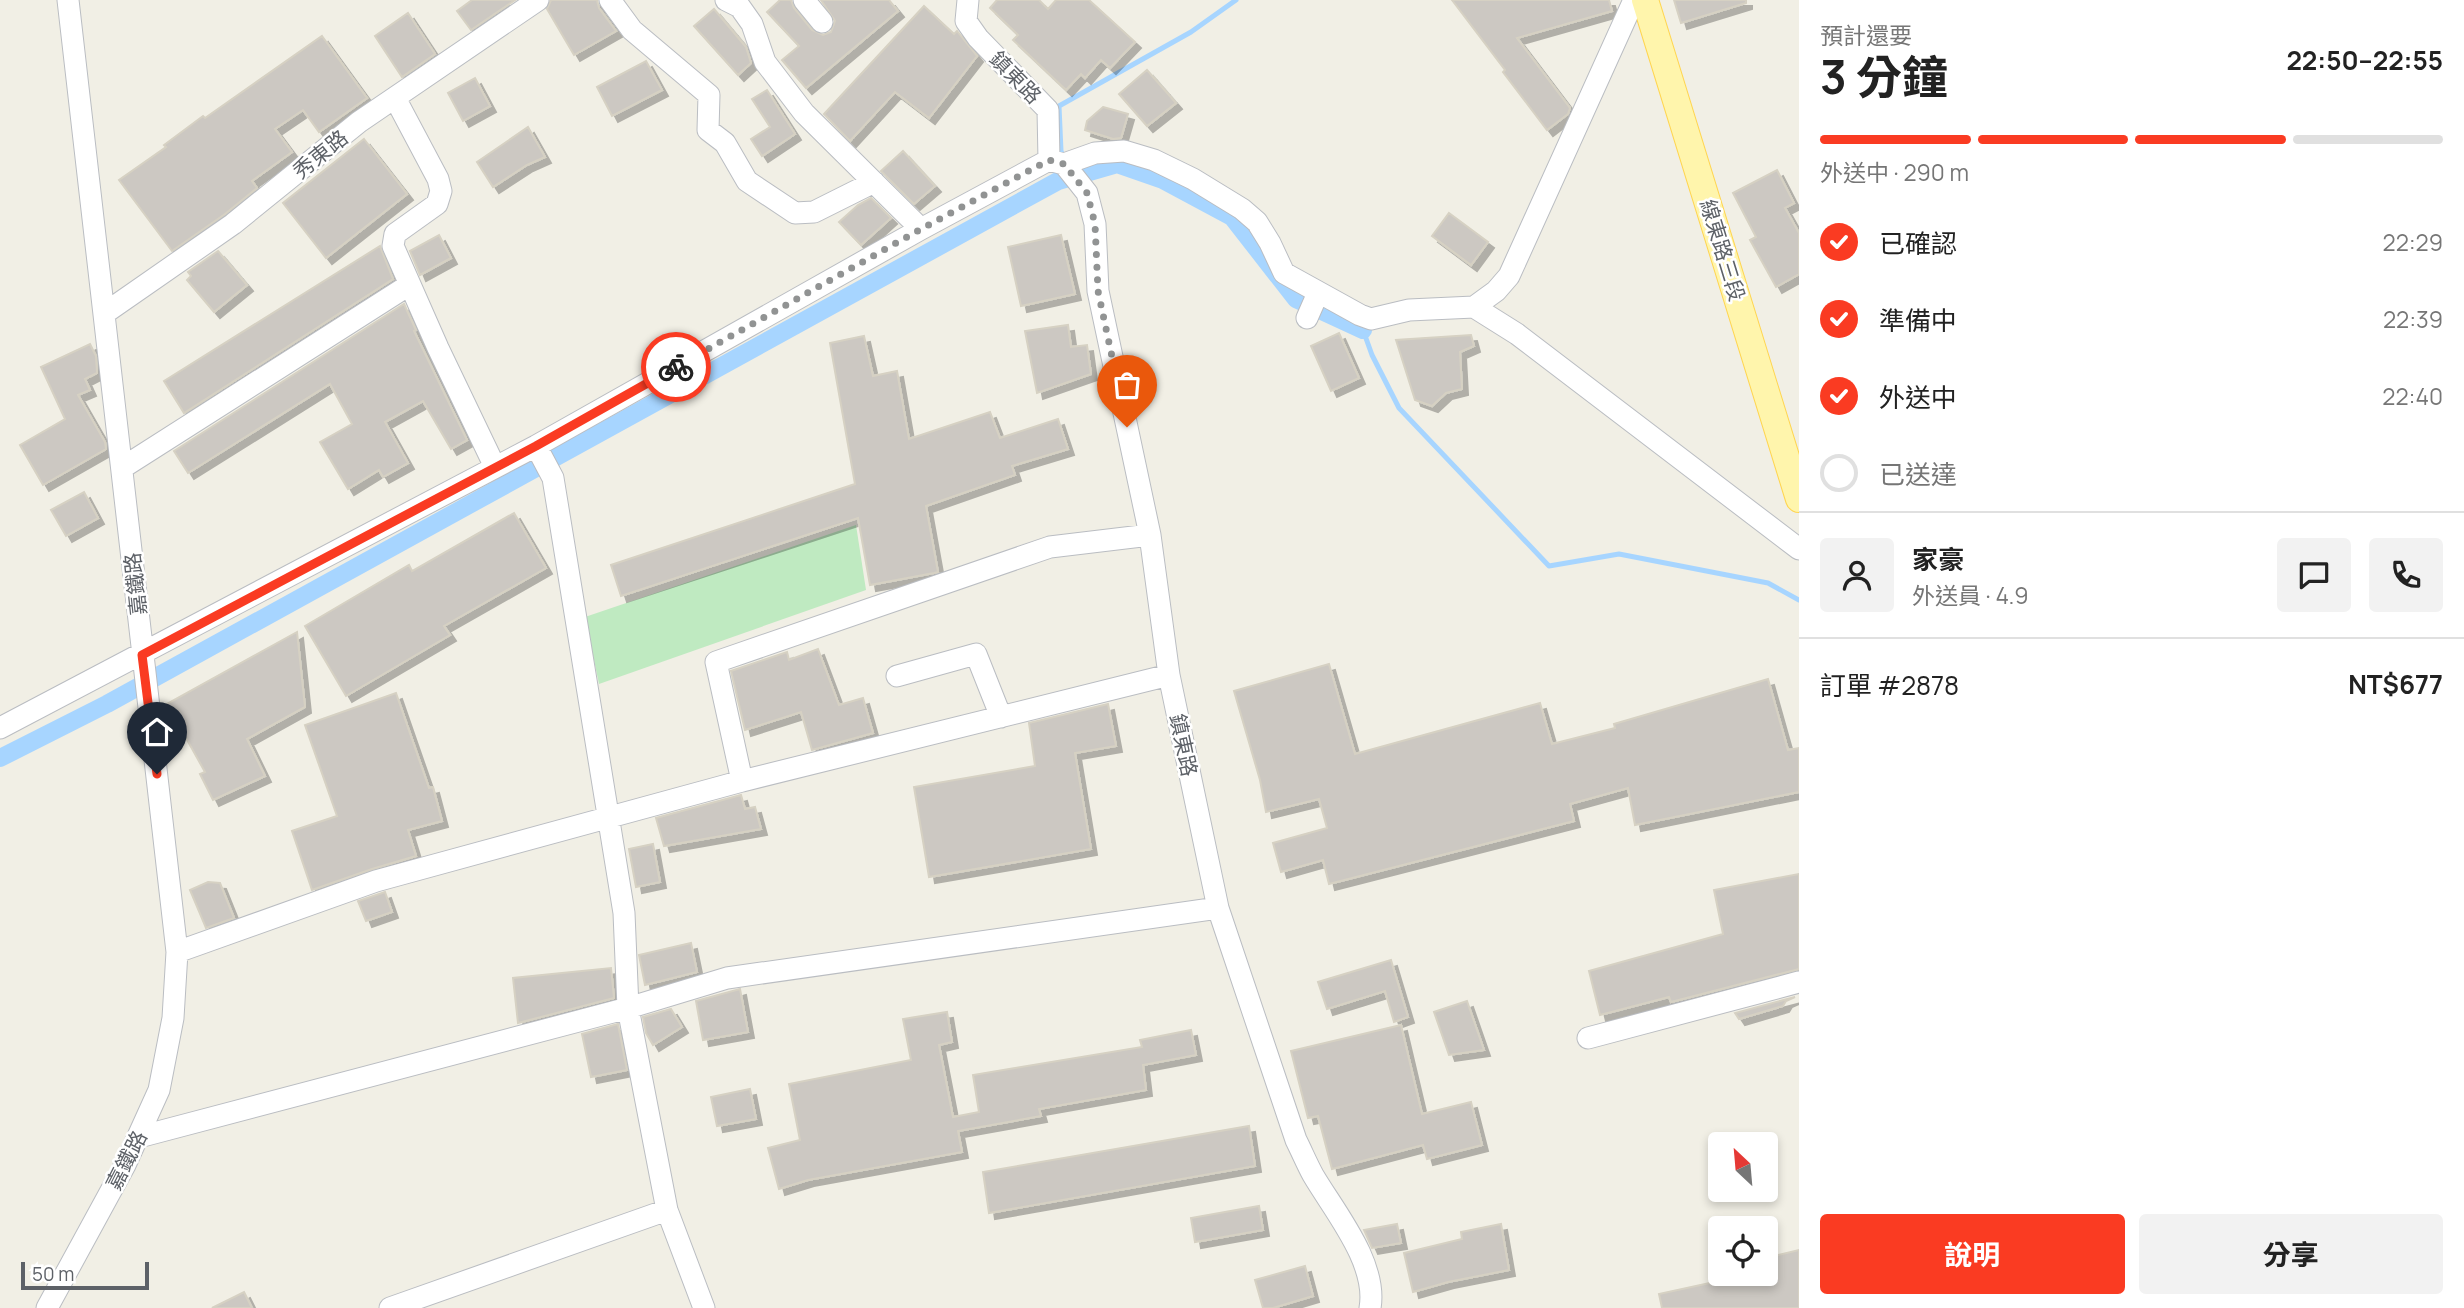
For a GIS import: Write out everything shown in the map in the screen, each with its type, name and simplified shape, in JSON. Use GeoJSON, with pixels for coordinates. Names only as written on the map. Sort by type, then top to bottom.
{"type":"FeatureCollection","features":[{"type":"Feature","properties":{"kind":"main road","name":"線東路三段"},"geometry":{"type":"LineString","coordinates":[[1645,0],[1799,499]]}},
{"type":"Feature","properties":{"kind":"street","name":"嘉鐵路"},"geometry":{"type":"LineString","coordinates":[[47,1308],[139,1137],[159,1090],[173,1018],[177,952],[68,0]]}},
{"type":"Feature","properties":{"kind":"street","name":"秀東路"},"geometry":{"type":"LineString","coordinates":[[105,313],[233,224],[359,122],[538,0]]}},
{"type":"Feature","properties":{"kind":"street"},"geometry":{"type":"LineString","coordinates":[[610,0],[632,30],[709,94],[708,130],[725,144],[747,181],[795,213],[814,212],[874,182]]}},
{"type":"Feature","properties":{"kind":"street"},"geometry":{"type":"LineString","coordinates":[[804,0],[822,22]]}},
{"type":"Feature","properties":{"kind":"street","name":"鎮東路"},"geometry":{"type":"LineString","coordinates":[[968,0],[966,21],[978,38],[1048,110],[1057,162],[1087,193],[1095,224],[1098,291],[1150,535],[1169,675],[1217,908],[1296,1140],[1313,1174],[1353,1236],[1369,1283],[1370,1308]]}},
{"type":"Feature","properties":{"kind":"street"},"geometry":{"type":"LineString","coordinates":[[1,725],[143,660],[495,467],[539,452],[921,229],[1057,162],[1095,153],[1124,150],[1154,160],[1193,179],[1242,209],[1257,222],[1283,273],[1371,319],[1409,310],[1474,307],[1496,291],[1509,276],[1634,0]]}},
{"type":"Feature","properties":{"kind":"street"},"geometry":{"type":"LineString","coordinates":[[738,2],[752,24],[765,62],[804,113],[921,229]]}},
{"type":"Feature","properties":{"kind":"street"},"geometry":{"type":"LineString","coordinates":[[395,98],[438,179],[441,191],[437,204],[395,233],[393,246],[495,467]]}},
{"type":"Feature","properties":{"kind":"street"},"geometry":{"type":"LineString","coordinates":[[122,468],[409,285]]}},
{"type":"Feature","properties":{"kind":"street"},"geometry":{"type":"LineString","coordinates":[[1307,318],[1318,293]]}},
{"type":"Feature","properties":{"kind":"street"},"geometry":{"type":"LineString","coordinates":[[1474,307],[1517,334],[1799,549]]}},
{"type":"Feature","properties":{"kind":"street"},"geometry":{"type":"LineString","coordinates":[[539,452],[553,478],[624,913],[628,1008],[667,1210],[704,1308]]}},
{"type":"Feature","properties":{"kind":"street"},"geometry":{"type":"LineString","coordinates":[[742,782],[716,662],[1050,547],[1150,535]]}},
{"type":"Feature","properties":{"kind":"street"},"geometry":{"type":"LineString","coordinates":[[897,676],[976,654],[1001,718]]}},
{"type":"Feature","properties":{"kind":"street"},"geometry":{"type":"LineString","coordinates":[[177,952],[376,881],[742,782],[1169,675]]}},
{"type":"Feature","properties":{"kind":"street"},"geometry":{"type":"LineString","coordinates":[[139,1137],[628,1008],[727,978],[1217,908]]}},
{"type":"Feature","properties":{"kind":"street"},"geometry":{"type":"LineString","coordinates":[[1588,1038],[1799,982]]}},
{"type":"Feature","properties":{"kind":"street"},"geometry":{"type":"LineString","coordinates":[[390,1308],[667,1210]]}},
{"type":"Feature","properties":{"kind":"green space"},"geometry":{"type":"Polygon","coordinates":[[[856,525],[866,590],[599,684],[585,617],[856,525]]]}},
{"type":"Feature","properties":{"kind":"building"},"geometry":{"type":"Polygon","coordinates":[[[472,0],[515,0],[471,30],[457,11],[472,0]]]}},
{"type":"Feature","properties":{"kind":"building"},"geometry":{"type":"Polygon","coordinates":[[[551,0],[597,0],[599,8],[616,31],[574,55],[547,9],[551,0]]]}},
{"type":"Feature","properties":{"kind":"building"},"geometry":{"type":"Polygon","coordinates":[[[780,0],[791,0],[794,8],[812,30],[823,35],[831,32],[835,21],[821,0],[889,0],[898,11],[806,88],[782,60],[799,46],[767,12],[780,0]]]}},
{"type":"Feature","properties":{"kind":"building"},"geometry":{"type":"Polygon","coordinates":[[[997,0],[1039,0],[1048,9],[1056,0],[1089,0],[1135,42],[1110,68],[1101,60],[1085,78],[1081,74],[1066,90],[1013,40],[1018,35],[990,8],[997,0]]]}},
{"type":"Feature","properties":{"kind":"building"},"geometry":{"type":"Polygon","coordinates":[[[1452,0],[1609,0],[1612,11],[1517,38],[1570,108],[1568,114],[1547,130],[1452,0]]]}},
{"type":"Feature","properties":{"kind":"building"},"geometry":{"type":"Polygon","coordinates":[[[1674,0],[1746,0],[1746,3],[1681,23],[1674,0]]]}},
{"type":"Feature","properties":{"kind":"building"},"geometry":{"type":"Polygon","coordinates":[[[924,6],[954,34],[957,31],[977,56],[929,118],[895,92],[850,141],[824,114],[924,6]]]}},
{"type":"Feature","properties":{"kind":"building"},"geometry":{"type":"Polygon","coordinates":[[[714,9],[746,47],[751,63],[738,75],[694,26],[714,9]]]}},
{"type":"Feature","properties":{"kind":"building"},"geometry":{"type":"Polygon","coordinates":[[[408,13],[435,54],[402,77],[375,36],[408,13]]]}},
{"type":"Feature","properties":{"kind":"building"},"geometry":{"type":"Polygon","coordinates":[[[322,36],[367,98],[319,132],[303,110],[275,129],[292,152],[252,181],[257,188],[172,251],[119,180],[166,147],[164,145],[203,116],[205,118],[322,36]]]}},
{"type":"Feature","properties":{"kind":"building"},"geometry":{"type":"Polygon","coordinates":[[[646,61],[662,90],[612,116],[597,87],[646,61]]]}},
{"type":"Feature","properties":{"kind":"building"},"geometry":{"type":"Polygon","coordinates":[[[1147,70],[1176,103],[1147,126],[1119,94],[1147,70]]]}},
{"type":"Feature","properties":{"kind":"building"},"geometry":{"type":"Polygon","coordinates":[[[475,78],[490,106],[463,121],[448,93],[475,78]]]}},
{"type":"Feature","properties":{"kind":"building"},"geometry":{"type":"Polygon","coordinates":[[[767,90],[795,134],[762,156],[751,139],[770,127],[752,99],[767,90]]]}},
{"type":"Feature","properties":{"kind":"building"},"geometry":{"type":"Polygon","coordinates":[[[1103,107],[1128,114],[1121,138],[1113,139],[1085,130],[1087,121],[1103,107]]]}},
{"type":"Feature","properties":{"kind":"building"},"geometry":{"type":"Polygon","coordinates":[[[528,127],[545,157],[493,187],[477,162],[528,127]]]}},
{"type":"Feature","properties":{"kind":"building"},"geometry":{"type":"Polygon","coordinates":[[[364,139],[407,194],[326,258],[283,203],[364,139]]]}},
{"type":"Feature","properties":{"kind":"building"},"geometry":{"type":"Polygon","coordinates":[[[903,151],[935,186],[914,204],[881,171],[903,151]]]}},
{"type":"Feature","properties":{"kind":"building"},"geometry":{"type":"Polygon","coordinates":[[[1777,170],[1794,203],[1785,208],[1799,233],[1799,274],[1776,287],[1750,240],[1756,237],[1733,193],[1777,170]]]}},
{"type":"Feature","properties":{"kind":"building"},"geometry":{"type":"Polygon","coordinates":[[[871,198],[891,218],[861,245],[839,222],[858,205],[871,198]]]}},
{"type":"Feature","properties":{"kind":"building"},"geometry":{"type":"Polygon","coordinates":[[[1449,213],[1488,242],[1471,265],[1432,236],[1449,213]]]}},
{"type":"Feature","properties":{"kind":"building"},"geometry":{"type":"Polygon","coordinates":[[[439,235],[451,258],[420,275],[410,251],[439,235]]]}},
{"type":"Feature","properties":{"kind":"building"},"geometry":{"type":"Polygon","coordinates":[[[1061,235],[1075,294],[1021,306],[1008,247],[1061,235]]]}},
{"type":"Feature","properties":{"kind":"building"},"geometry":{"type":"Polygon","coordinates":[[[380,246],[393,279],[184,413],[164,381],[380,246]]]}},
{"type":"Feature","properties":{"kind":"building"},"geometry":{"type":"Polygon","coordinates":[[[218,251],[247,285],[214,312],[187,280],[191,276],[188,272],[218,251]]]}},
{"type":"Feature","properties":{"kind":"building"},"geometry":{"type":"Polygon","coordinates":[[[404,304],[416,330],[414,331],[467,440],[451,449],[423,401],[385,422],[408,463],[383,477],[379,470],[348,489],[320,442],[352,424],[330,384],[188,473],[174,451],[404,304]]]}},
{"type":"Feature","properties":{"kind":"building"},"geometry":{"type":"Polygon","coordinates":[[[1068,325],[1071,347],[1087,345],[1091,374],[1037,393],[1025,331],[1068,325]]]}},
{"type":"Feature","properties":{"kind":"building"},"geometry":{"type":"Polygon","coordinates":[[[1339,333],[1359,378],[1331,391],[1311,346],[1339,333]]]}},
{"type":"Feature","properties":{"kind":"building"},"geometry":{"type":"Polygon","coordinates":[[[1471,335],[1474,346],[1460,352],[1462,389],[1446,393],[1432,406],[1415,400],[1396,340],[1471,335]]]}},
{"type":"Feature","properties":{"kind":"building"},"geometry":{"type":"Polygon","coordinates":[[[864,336],[873,376],[897,371],[909,439],[990,412],[1000,438],[1058,419],[1068,449],[1012,466],[1015,475],[926,506],[938,572],[870,585],[858,518],[621,596],[611,565],[855,484],[830,343],[864,336]]]}},
{"type":"Feature","properties":{"kind":"building"},"geometry":{"type":"Polygon","coordinates":[[[90,344],[96,356],[97,373],[85,379],[90,390],[78,395],[105,442],[106,449],[43,485],[20,445],[65,419],[41,367],[90,344]]]}},
{"type":"Feature","properties":{"kind":"building"},"geometry":{"type":"Polygon","coordinates":[[[84,492],[98,518],[66,536],[51,510],[84,492]]]}},
{"type":"Feature","properties":{"kind":"building"},"geometry":{"type":"Polygon","coordinates":[[[514,513],[546,568],[444,626],[450,635],[346,696],[305,626],[409,565],[412,571],[514,513]]]}},
{"type":"Feature","properties":{"kind":"building"},"geometry":{"type":"Polygon","coordinates":[[[297,632],[305,707],[247,739],[265,776],[213,800],[200,774],[205,772],[167,704],[297,632]]]}},
{"type":"Feature","properties":{"kind":"building"},"geometry":{"type":"Polygon","coordinates":[[[818,649],[839,705],[863,698],[873,733],[812,750],[801,712],[745,730],[731,671],[787,652],[789,660],[818,649]]]}},
{"type":"Feature","properties":{"kind":"building"},"geometry":{"type":"Polygon","coordinates":[[[1329,664],[1355,754],[1540,703],[1552,744],[1615,728],[1614,724],[1768,679],[1788,750],[1799,748],[1799,792],[1635,825],[1628,788],[1570,804],[1574,821],[1329,884],[1323,860],[1281,872],[1273,843],[1327,828],[1319,799],[1266,812],[1260,780],[1234,691],[1329,664]]]}},
{"type":"Feature","properties":{"kind":"building"},"geometry":{"type":"Polygon","coordinates":[[[396,693],[429,788],[433,787],[442,821],[408,830],[416,856],[312,890],[292,831],[337,816],[305,725],[396,693]]]}},
{"type":"Feature","properties":{"kind":"building"},"geometry":{"type":"Polygon","coordinates":[[[1108,704],[1116,746],[1075,753],[1091,849],[929,877],[914,787],[1035,766],[1029,723],[1108,704]]]}},
{"type":"Feature","properties":{"kind":"building"},"geometry":{"type":"Polygon","coordinates":[[[741,795],[745,809],[755,807],[761,829],[664,846],[656,818],[741,795]]]}},
{"type":"Feature","properties":{"kind":"building"},"geometry":{"type":"Polygon","coordinates":[[[653,844],[660,882],[636,887],[629,849],[653,844]]]}},
{"type":"Feature","properties":{"kind":"building"},"geometry":{"type":"Polygon","coordinates":[[[1799,874],[1799,969],[1671,1002],[1669,997],[1600,1015],[1589,971],[1723,934],[1714,890],[1799,874]]]}},
{"type":"Feature","properties":{"kind":"building"},"geometry":{"type":"Polygon","coordinates":[[[208,882],[220,883],[234,918],[206,928],[190,890],[208,882]]]}},
{"type":"Feature","properties":{"kind":"building"},"geometry":{"type":"Polygon","coordinates":[[[385,892],[392,912],[366,921],[358,901],[385,892]]]}},
{"type":"Feature","properties":{"kind":"building"},"geometry":{"type":"Polygon","coordinates":[[[691,943],[697,972],[645,985],[639,955],[691,943]]]}},
{"type":"Feature","properties":{"kind":"building"},"geometry":{"type":"Polygon","coordinates":[[[1391,960],[1408,1017],[1394,1022],[1385,991],[1327,1009],[1318,982],[1391,960]]]}},
{"type":"Feature","properties":{"kind":"building"},"geometry":{"type":"Polygon","coordinates":[[[611,968],[614,998],[518,1023],[513,978],[611,968]]]}},
{"type":"Feature","properties":{"kind":"building"},"geometry":{"type":"Polygon","coordinates":[[[740,989],[748,1032],[703,1040],[696,1001],[740,989]]]}},
{"type":"Feature","properties":{"kind":"building"},"geometry":{"type":"Polygon","coordinates":[[[1795,997],[1786,1001],[1783,1006],[1739,1019],[1735,1013],[1795,997]]]}},
{"type":"Feature","properties":{"kind":"building"},"geometry":{"type":"Polygon","coordinates":[[[1467,1001],[1484,1050],[1449,1055],[1434,1012],[1467,1001]]]}},
{"type":"Feature","properties":{"kind":"building"},"geometry":{"type":"Polygon","coordinates":[[[671,1009],[682,1027],[653,1045],[646,1033],[643,1017],[671,1009]]]}},
{"type":"Feature","properties":{"kind":"building"},"geometry":{"type":"Polygon","coordinates":[[[947,1012],[952,1042],[939,1045],[953,1117],[979,1112],[973,1075],[1142,1047],[1140,1040],[1191,1030],[1196,1055],[1143,1065],[1146,1090],[1039,1109],[1041,1116],[958,1131],[962,1152],[808,1180],[779,1189],[768,1148],[800,1140],[789,1084],[911,1060],[903,1019],[947,1012]]]}},
{"type":"Feature","properties":{"kind":"building"},"geometry":{"type":"Polygon","coordinates":[[[618,1024],[627,1070],[591,1077],[582,1034],[618,1024]]]}},
{"type":"Feature","properties":{"kind":"building"},"geometry":{"type":"Polygon","coordinates":[[[1401,1025],[1422,1114],[1471,1102],[1482,1145],[1427,1159],[1423,1145],[1332,1169],[1318,1116],[1308,1118],[1291,1051],[1401,1025]]]}},
{"type":"Feature","properties":{"kind":"building"},"geometry":{"type":"Polygon","coordinates":[[[750,1089],[756,1119],[717,1126],[711,1097],[750,1089]]]}},
{"type":"Feature","properties":{"kind":"building"},"geometry":{"type":"Polygon","coordinates":[[[1249,1126],[1255,1166],[989,1213],[983,1172],[1249,1126]]]}},
{"type":"Feature","properties":{"kind":"building"},"geometry":{"type":"Polygon","coordinates":[[[1259,1206],[1263,1230],[1195,1242],[1191,1218],[1259,1206]]]}},
{"type":"Feature","properties":{"kind":"building"},"geometry":{"type":"Polygon","coordinates":[[[1397,1224],[1401,1243],[1372,1248],[1364,1230],[1397,1224]]]}},
{"type":"Feature","properties":{"kind":"building"},"geometry":{"type":"Polygon","coordinates":[[[1501,1224],[1509,1270],[1413,1292],[1404,1253],[1462,1239],[1461,1232],[1501,1224]]]}},
{"type":"Feature","properties":{"kind":"building"},"geometry":{"type":"Polygon","coordinates":[[[1799,1250],[1799,1308],[1662,1308],[1659,1294],[1708,1283],[1708,1286],[1778,1286],[1778,1255],[1799,1250]]]}},
{"type":"Feature","properties":{"kind":"building"},"geometry":{"type":"Polygon","coordinates":[[[1305,1266],[1313,1296],[1273,1308],[1263,1308],[1255,1280],[1305,1266]]]}},
{"type":"Feature","properties":{"kind":"building"},"geometry":{"type":"Polygon","coordinates":[[[244,1292],[252,1308],[212,1308],[244,1292]]]}},
{"type":"Feature","properties":{"kind":"waterway"},"geometry":{"type":"LineString","coordinates":[[1064,158],[1061,151],[1059,106],[1191,32],[1236,0]]}},
{"type":"Feature","properties":{"kind":"waterway"},"geometry":{"type":"LineString","coordinates":[[0,758],[107,704],[1058,181],[1117,164],[1163,180],[1232,217],[1296,299],[1363,330]]}},
{"type":"Feature","properties":{"kind":"waterway"},"geometry":{"type":"LineString","coordinates":[[1363,330],[1372,355],[1399,408],[1549,566],[1619,554],[1768,583],[1799,600]]}},
{"type":"Feature","properties":{"kind":"way so far"},"geometry":{"type":"LineString","coordinates":[[676,367],[1049,160],[1064,164],[1087,193],[1095,224],[1098,291],[1127,427]]}},
{"type":"Feature","properties":{"kind":"route"},"geometry":{"type":"LineString","coordinates":[[157,774],[142,655],[536,446],[676,367]]}}]}
